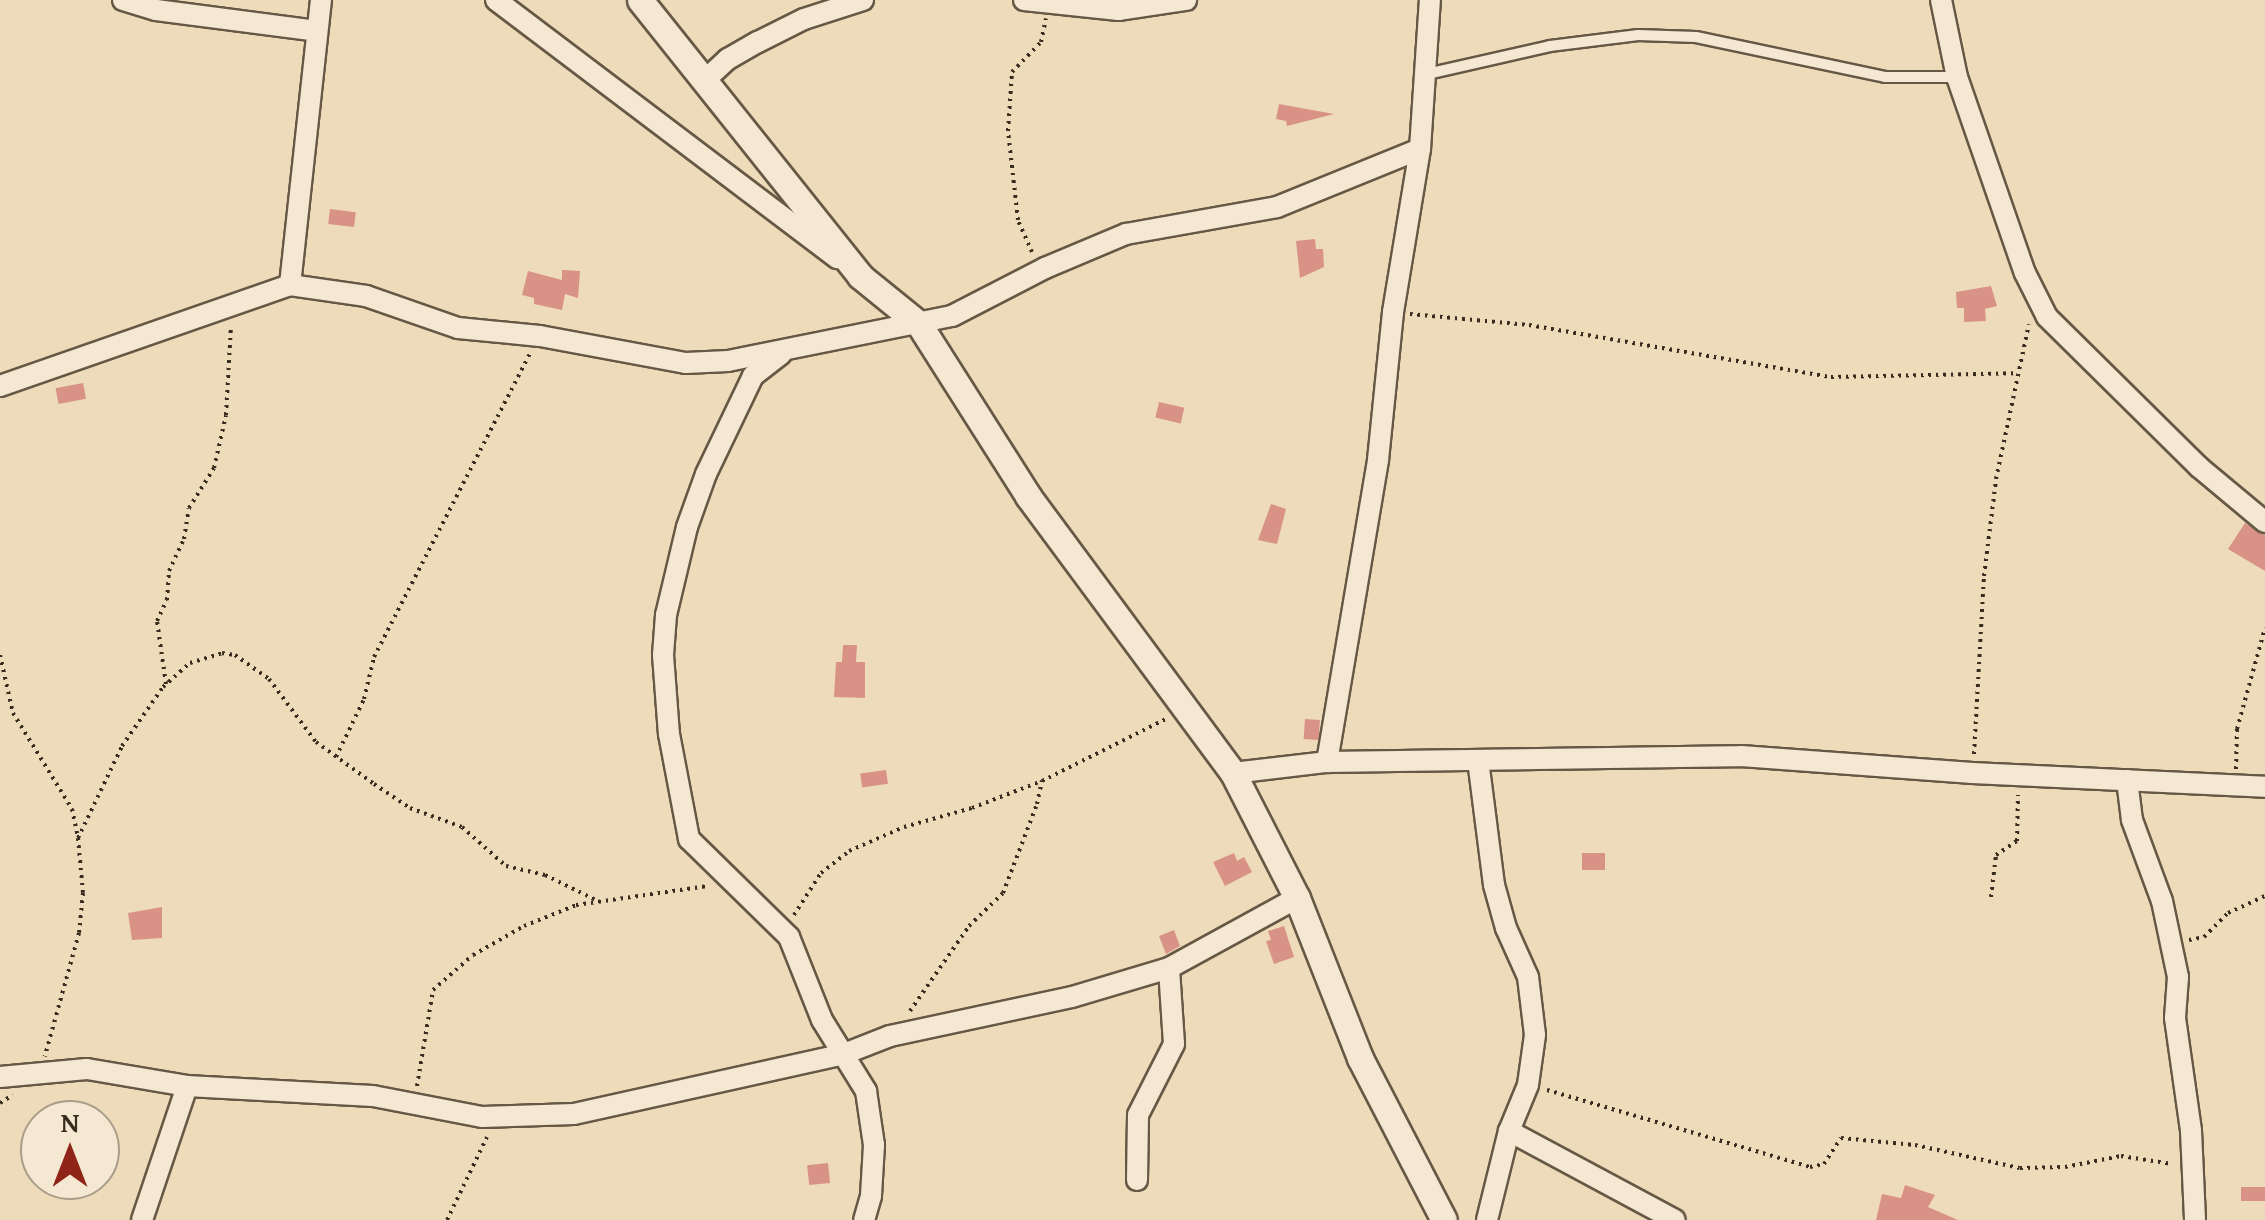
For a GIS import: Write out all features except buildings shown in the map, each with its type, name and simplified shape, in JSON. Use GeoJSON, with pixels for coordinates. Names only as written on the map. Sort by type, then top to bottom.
{"type":"FeatureCollection","features":[{"type":"Feature","properties":{"kind":"street"},"geometry":{"type":"LineString","coordinates":[[122,0],[156,10],[317,31]]}},
{"type":"Feature","properties":{"kind":"street"},"geometry":{"type":"LineString","coordinates":[[290,285],[321,0]]}},
{"type":"Feature","properties":{"kind":"street"},"geometry":{"type":"LineString","coordinates":[[496,0],[919,324],[1028,496],[1233,773],[1297,898],[1360,1058],[1444,1220]]}},
{"type":"Feature","properties":{"kind":"street"},"geometry":{"type":"LineString","coordinates":[[640,0],[860,276]]}},
{"type":"Feature","properties":{"kind":"street"},"geometry":{"type":"LineString","coordinates":[[703,82],[728,59],[758,42],[804,19],[862,0]]}},
{"type":"Feature","properties":{"kind":"street"},"geometry":{"type":"LineString","coordinates":[[1024,0],[1118,10],[1186,0]]}},
{"type":"Feature","properties":{"kind":"street"},"geometry":{"type":"LineString","coordinates":[[1327,762],[1378,460],[1393,312],[1420,148],[1430,0]]}},
{"type":"Feature","properties":{"kind":"street"},"geometry":{"type":"LineString","coordinates":[[1941,0],[1957,77],[2036,300],[2068,342],[2199,467],[2265,522]]}},
{"type":"Feature","properties":{"kind":"street"},"geometry":{"type":"LineString","coordinates":[[0,386],[94,350],[236,307],[290,285],[366,296],[458,328],[540,336],[686,363],[786,350],[952,316],[1045,268],[1126,234],[1278,207],[1420,148]]}},
{"type":"Feature","properties":{"kind":"street"},"geometry":{"type":"LineString","coordinates":[[786,350],[752,376],[706,474],[683,542],[665,627],[668,734],[681,781],[687,836],[786,933],[822,1020],[866,1091],[874,1145],[871,1196],[864,1220]]}},
{"type":"Feature","properties":{"kind":"street"},"geometry":{"type":"LineString","coordinates":[[1233,773],[1327,762],[1742,756],[1972,773],[2265,787]]}},
{"type":"Feature","properties":{"kind":"street"},"geometry":{"type":"LineString","coordinates":[[1478,760],[1494,885],[1532,997],[1535,1034],[1528,1085],[1508,1131],[1488,1220]]}},
{"type":"Feature","properties":{"kind":"street"},"geometry":{"type":"LineString","coordinates":[[2127,780],[2132,820],[2162,901],[2178,977],[2175,1018],[2191,1131],[2196,1220]]}},
{"type":"Feature","properties":{"kind":"street"},"geometry":{"type":"LineString","coordinates":[[0,1077],[87,1068],[186,1086],[409,1101],[502,1117],[574,1114],[844,1054],[890,1036],[1072,997],[1169,968],[1297,898]]}},
{"type":"Feature","properties":{"kind":"street"},"geometry":{"type":"LineString","coordinates":[[1137,1180],[1138,1114],[1174,1044],[1169,968]]}},
{"type":"Feature","properties":{"kind":"street"},"geometry":{"type":"LineString","coordinates":[[142,1220],[186,1086]]}},
{"type":"Feature","properties":{"kind":"street"},"geometry":{"type":"LineString","coordinates":[[1508,1131],[1675,1220]]}},
{"type":"Feature","properties":{"kind":"lane"},"geometry":{"type":"LineString","coordinates":[[1428,74],[1550,46],[1638,35],[1696,36],[1884,78],[1957,77]]}},
{"type":"Feature","properties":{"kind":"path"},"geometry":{"type":"LineString","coordinates":[[1045,268],[1028,246],[1018,220],[1008,131],[1012,72],[1041,42],[1046,5]]}},
{"type":"Feature","properties":{"kind":"path"},"geometry":{"type":"LineString","coordinates":[[1972,773],[1984,576],[2015,373],[2036,300]]}},
{"type":"Feature","properties":{"kind":"path"},"geometry":{"type":"LineString","coordinates":[[166,684],[157,621],[167,600],[170,571],[184,540],[189,508],[214,468],[226,415],[228,342],[236,307]]}},
{"type":"Feature","properties":{"kind":"path"},"geometry":{"type":"LineString","coordinates":[[1393,312],[1529,326],[1830,376],[2015,373]]}},
{"type":"Feature","properties":{"kind":"path"},"geometry":{"type":"LineString","coordinates":[[336,757],[364,698],[374,657],[540,336]]}},
{"type":"Feature","properties":{"kind":"path"},"geometry":{"type":"LineString","coordinates":[[2236,784],[2238,729],[2265,628]]}},
{"type":"Feature","properties":{"kind":"path"},"geometry":{"type":"LineString","coordinates":[[78,838],[122,746],[166,684],[190,663],[222,653],[236,655],[269,680],[298,722],[336,757],[410,808],[467,830],[506,866],[544,875],[598,902]]}},
{"type":"Feature","properties":{"kind":"path"},"geometry":{"type":"LineString","coordinates":[[0,655],[13,713],[72,809],[78,838],[83,893],[79,934],[39,1072]]}},
{"type":"Feature","properties":{"kind":"path"},"geometry":{"type":"LineString","coordinates":[[786,933],[799,904],[821,874],[848,851],[904,826],[972,808],[1042,781],[1188,708]]}},
{"type":"Feature","properties":{"kind":"path"},"geometry":{"type":"LineString","coordinates":[[1992,897],[1998,849],[2017,842],[2019,775]]}},
{"type":"Feature","properties":{"kind":"path"},"geometry":{"type":"LineString","coordinates":[[890,1036],[942,970],[968,926],[1003,893],[1042,781]]}},
{"type":"Feature","properties":{"kind":"path"},"geometry":{"type":"LineString","coordinates":[[409,1101],[420,1078],[429,1008],[438,986],[456,967],[500,939],[560,911],[706,886],[738,887]]}},
{"type":"Feature","properties":{"kind":"path"},"geometry":{"type":"LineString","coordinates":[[2171,943],[2204,937],[2218,920],[2265,896]]}},
{"type":"Feature","properties":{"kind":"path"},"geometry":{"type":"LineString","coordinates":[[1528,1085],[1810,1166],[1824,1164],[1841,1138],[1916,1145],[2020,1168],[2065,1167],[2121,1156],[2191,1169]]}},
{"type":"Feature","properties":{"kind":"path"},"geometry":{"type":"LineString","coordinates":[[448,1220],[482,1144],[502,1117]]}}]}
